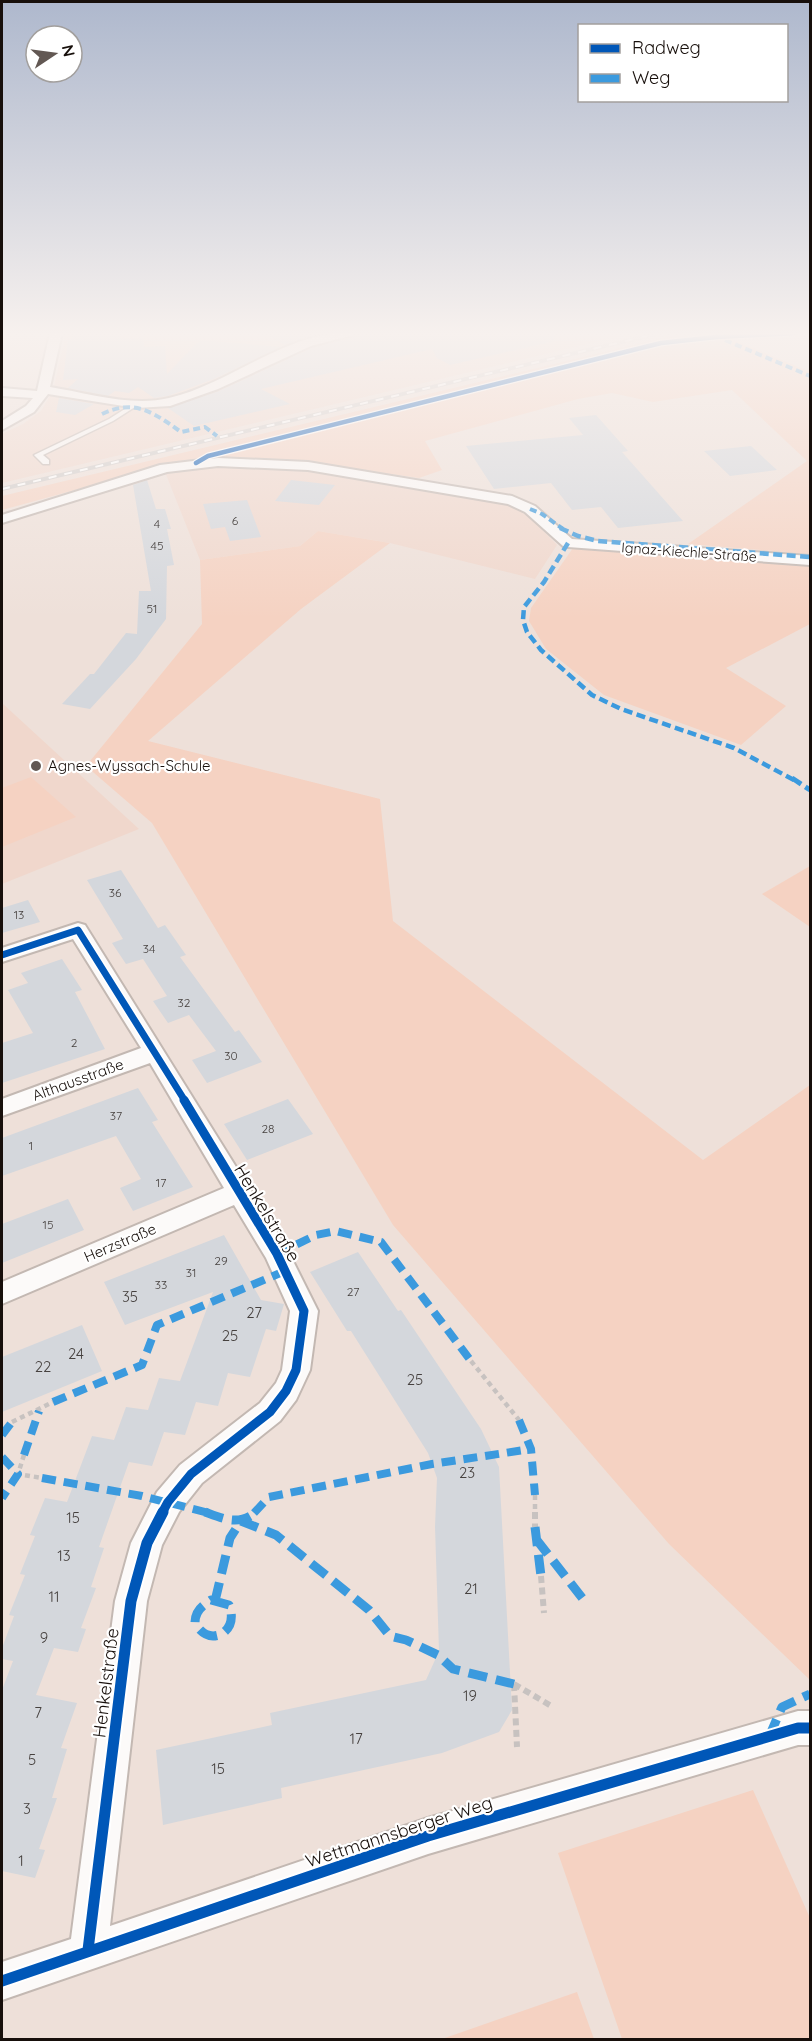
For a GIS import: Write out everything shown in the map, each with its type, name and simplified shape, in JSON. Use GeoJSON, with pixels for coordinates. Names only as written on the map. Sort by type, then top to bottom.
{"type":"FeatureCollection","features":[{"type":"Feature","properties":{"kind":"street","name":"Ignaz-Kiechle-Straße"},"geometry":{"type":"LineString","coordinates":[[2,519],[165,468],[218,462],[248,462],[308,466],[512,500],[530,509],[568,543],[810,561]]}},
{"type":"Feature","properties":{"kind":"street","name":"Henkelstraße"},"geometry":{"type":"LineString","coordinates":[[2,955],[78,930],[277,1254],[304,1311],[296,1370],[286,1391],[270,1412],[191,1474],[168,1502],[147,1543],[131,1601],[88,1950]]}},
{"type":"Feature","properties":{"kind":"street","name":"Althausstraße"},"geometry":{"type":"LineString","coordinates":[[2,1108],[155,1052]]}},
{"type":"Feature","properties":{"kind":"street","name":"Herzstraße"},"geometry":{"type":"LineString","coordinates":[[2,1293],[238,1192]]}},
{"type":"Feature","properties":{"kind":"street","name":"Wettmannsberger Weg"},"geometry":{"type":"LineString","coordinates":[[2,1981],[428,1836],[798,1728],[810,1728]]}},
{"type":"Feature","properties":{"kind":"lane"},"geometry":{"type":"LineString","coordinates":[[46,462],[38,455],[94,428]]}},
{"type":"Feature","properties":{"kind":"path"},"geometry":{"type":"LineString","coordinates":[[471,1361],[519,1420]]}},
{"type":"Feature","properties":{"kind":"path"},"geometry":{"type":"LineString","coordinates":[[12,1422],[54,1402]]}},
{"type":"Feature","properties":{"kind":"path"},"geometry":{"type":"LineString","coordinates":[[24,1455],[18,1474],[42,1478]]}},
{"type":"Feature","properties":{"kind":"path"},"geometry":{"type":"LineString","coordinates":[[535,1495],[535,1527]]}},
{"type":"Feature","properties":{"kind":"path"},"geometry":{"type":"LineString","coordinates":[[541,1576],[544,1613]]}},
{"type":"Feature","properties":{"kind":"path"},"geometry":{"type":"LineString","coordinates":[[517,1747],[514,1683],[553,1707]]}},
{"type":"Feature","properties":{"kind":"shaded area"},"geometry":{"type":"Polygon","coordinates":[[[14,428],[233,428],[2,483],[2,434],[14,428]]]}},
{"type":"Feature","properties":{"kind":"shaded area"},"geometry":{"type":"Polygon","coordinates":[[[285,428],[471,428],[425,441],[442,470],[419,478],[297,461],[241,458],[181,461],[2,510],[2,496],[285,428]]]}},
{"type":"Feature","properties":{"kind":"shaded area"},"geometry":{"type":"Polygon","coordinates":[[[772,428],[810,428],[810,554],[688,544],[807,461],[772,428]]]}},
{"type":"Feature","properties":{"kind":"shaded area"},"geometry":{"type":"Polygon","coordinates":[[[215,465],[302,469],[519,506],[557,545],[535,579],[390,543],[318,531],[300,546],[200,560],[165,472],[215,465]]]}},
{"type":"Feature","properties":{"kind":"shaded area"},"geometry":{"type":"Polygon","coordinates":[[[318,531],[390,543],[301,609],[148,741],[380,799],[393,921],[703,1160],[810,1085],[810,1680],[669,1544],[393,1225],[152,823],[86,766],[202,624],[200,560],[300,546],[318,531]]]}},
{"type":"Feature","properties":{"kind":"shaded area"},"geometry":{"type":"Polygon","coordinates":[[[573,548],[810,565],[810,624],[726,668],[786,706],[741,745],[604,695],[546,649],[529,621],[531,608],[573,548]]]}},
{"type":"Feature","properties":{"kind":"shaded area","name":"Agnes-Wyssach-Schule"},"geometry":{"type":"Polygon","coordinates":[[[2,703],[139,829],[2,884],[2,703]]]}},
{"type":"Feature","properties":{"kind":"shaded area"},"geometry":{"type":"Polygon","coordinates":[[[31,777],[76,817],[2,847],[2,788],[31,777]]]}},
{"type":"Feature","properties":{"kind":"shaded area"},"geometry":{"type":"Polygon","coordinates":[[[810,866],[810,927],[762,894],[810,866]]]}},
{"type":"Feature","properties":{"kind":"shaded area"},"geometry":{"type":"Polygon","coordinates":[[[753,1790],[810,1918],[810,2039],[622,2039],[558,1853],[753,1790]]]}},
{"type":"Feature","properties":{"kind":"shaded area"},"geometry":{"type":"Polygon","coordinates":[[[577,1992],[594,2039],[442,2039],[577,1992]]]}},
{"type":"Feature","properties":{"kind":"building"},"geometry":{"type":"Polygon","coordinates":[[[577,428],[608,428],[628,451],[622,452],[683,521],[618,528],[601,507],[572,510],[551,483],[494,489],[466,446],[583,435],[577,428]]]}},
{"type":"Feature","properties":{"kind":"building"},"geometry":{"type":"Polygon","coordinates":[[[751,446],[777,470],[730,476],[704,451],[751,446]]]}},
{"type":"Feature","properties":{"kind":"building"},"geometry":{"type":"Polygon","coordinates":[[[147,480],[156,509],[165,509],[171,529],[167,529],[174,565],[167,566],[166,619],[136,659],[90,709],[62,704],[90,674],[94,674],[126,633],[137,634],[139,591],[151,591],[133,485],[147,480]]]}},
{"type":"Feature","properties":{"kind":"building"},"geometry":{"type":"Polygon","coordinates":[[[291,480],[335,485],[319,505],[275,501],[291,480]]]}},
{"type":"Feature","properties":{"kind":"building"},"geometry":{"type":"Polygon","coordinates":[[[247,500],[261,537],[230,541],[225,527],[211,529],[203,504],[247,500]]]}},
{"type":"Feature","properties":{"kind":"building"},"geometry":{"type":"Polygon","coordinates":[[[121,870],[158,928],[165,925],[186,955],[180,957],[235,1032],[239,1030],[262,1062],[207,1083],[192,1060],[216,1051],[189,1015],[168,1023],[153,1001],[167,996],[143,959],[126,964],[112,943],[123,939],[87,880],[121,870]]]}},
{"type":"Feature","properties":{"kind":"building"},"geometry":{"type":"Polygon","coordinates":[[[28,900],[40,922],[2,933],[2,908],[28,900]]]}},
{"type":"Feature","properties":{"kind":"building"},"geometry":{"type":"Polygon","coordinates":[[[62,959],[82,990],[75,992],[105,1049],[2,1083],[2,1043],[33,1033],[8,990],[28,983],[21,973],[62,959]]]}},
{"type":"Feature","properties":{"kind":"building"},"geometry":{"type":"Polygon","coordinates":[[[138,1088],[158,1120],[152,1122],[193,1187],[133,1211],[120,1188],[141,1179],[116,1136],[2,1176],[2,1138],[138,1088]]]}},
{"type":"Feature","properties":{"kind":"building"},"geometry":{"type":"Polygon","coordinates":[[[288,1099],[313,1134],[247,1160],[224,1124],[288,1099]]]}},
{"type":"Feature","properties":{"kind":"building"},"geometry":{"type":"Polygon","coordinates":[[[68,1199],[84,1230],[2,1263],[2,1224],[68,1199]]]}},
{"type":"Feature","properties":{"kind":"building"},"geometry":{"type":"Polygon","coordinates":[[[224,1235],[261,1300],[284,1304],[276,1331],[266,1329],[250,1377],[228,1373],[218,1406],[196,1402],[185,1435],[164,1432],[152,1466],[129,1462],[99,1547],[104,1548],[91,1587],[96,1588],[81,1628],[86,1629],[78,1652],[54,1648],[36,1695],[77,1703],[61,1748],[67,1749],[52,1798],[57,1798],[39,1849],[45,1850],[35,1878],[2,1871],[2,1690],[13,1661],[2,1659],[2,1648],[14,1616],[9,1615],[25,1575],[20,1574],[35,1536],[30,1535],[45,1498],[67,1502],[92,1436],[114,1440],[126,1407],[148,1410],[159,1378],[180,1381],[213,1292],[125,1325],[104,1282],[224,1235]]]}},
{"type":"Feature","properties":{"kind":"building"},"geometry":{"type":"Polygon","coordinates":[[[358,1252],[398,1311],[401,1310],[481,1429],[499,1467],[512,1710],[499,1732],[442,1753],[281,1788],[282,1798],[163,1825],[156,1750],[272,1725],[270,1713],[426,1680],[439,1651],[435,1527],[437,1478],[428,1453],[351,1331],[347,1331],[310,1272],[358,1252]]]}},
{"type":"Feature","properties":{"kind":"building"},"geometry":{"type":"Polygon","coordinates":[[[82,1325],[102,1371],[2,1412],[2,1357],[82,1325]]]}},
{"type":"Feature","properties":{"kind":"railway"},"geometry":{"type":"LineString","coordinates":[[2,489],[258,428]]}},
{"type":"Feature","properties":{"kind":"marked path"},"geometry":{"type":"LineString","coordinates":[[176,428],[181,432],[199,428]]}},
{"type":"Feature","properties":{"kind":"marked path"},"geometry":{"type":"LineString","coordinates":[[207,428],[217,436]]}},
{"type":"Feature","properties":{"kind":"marked path"},"geometry":{"type":"LineString","coordinates":[[530,509],[542,514],[568,532],[598,541],[810,557]]}},
{"type":"Feature","properties":{"kind":"marked path"},"geometry":{"type":"LineString","coordinates":[[568,543],[544,582],[524,607],[523,620],[527,632],[541,650],[592,695],[621,709],[734,748],[777,769],[810,790]]}},
{"type":"Feature","properties":{"kind":"marked path"},"geometry":{"type":"LineString","coordinates":[[277,1254],[316,1235],[336,1231],[381,1242],[471,1361]]}},
{"type":"Feature","properties":{"kind":"marked path"},"geometry":{"type":"LineString","coordinates":[[53,1402],[142,1365],[157,1325],[285,1271]]}},
{"type":"Feature","properties":{"kind":"marked path"},"geometry":{"type":"LineString","coordinates":[[24,1455],[39,1411]]}},
{"type":"Feature","properties":{"kind":"marked path"},"geometry":{"type":"LineString","coordinates":[[519,1420],[531,1449],[535,1495]]}},
{"type":"Feature","properties":{"kind":"marked path"},"geometry":{"type":"LineString","coordinates":[[2,1435],[12,1422]]}},
{"type":"Feature","properties":{"kind":"marked path"},"geometry":{"type":"LineString","coordinates":[[42,1478],[163,1500],[226,1520],[236,1521],[253,1514],[269,1497],[432,1464],[531,1449]]}},
{"type":"Feature","properties":{"kind":"marked path"},"geometry":{"type":"LineString","coordinates":[[2,1457],[18,1474],[2,1498]]}},
{"type":"Feature","properties":{"kind":"marked path"},"geometry":{"type":"LineString","coordinates":[[215,1601],[230,1538],[241,1521],[276,1535],[369,1610],[390,1636],[406,1640],[438,1655],[453,1669],[514,1684]]}},
{"type":"Feature","properties":{"kind":"marked path"},"geometry":{"type":"LineString","coordinates":[[535,1527],[541,1576]]}},
{"type":"Feature","properties":{"kind":"marked path"},"geometry":{"type":"LineString","coordinates":[[536,1539],[583,1599]]}},
{"type":"Feature","properties":{"kind":"marked path"},"geometry":{"type":"LineString","coordinates":[[211,1600],[229,1605],[232,1616],[229,1627],[221,1634],[213,1636],[205,1635],[195,1623],[195,1615],[200,1607],[211,1600]]}},
{"type":"Feature","properties":{"kind":"marked path"},"geometry":{"type":"LineString","coordinates":[[769,1737],[782,1707],[810,1694]]}},
{"type":"Feature","properties":{"kind":"cycle path"},"geometry":{"type":"LineString","coordinates":[[196,463],[208,456],[319,428]]}},
{"type":"Feature","properties":{"kind":"cycle path"},"geometry":{"type":"LineString","coordinates":[[2,955],[78,930],[277,1254],[304,1311],[296,1370],[286,1391],[270,1412],[191,1474],[168,1502],[147,1543],[131,1601],[88,1950]]}},
{"type":"Feature","properties":{"kind":"cycle path"},"geometry":{"type":"LineString","coordinates":[[2,1981],[428,1836],[798,1728],[810,1728]]}},
{"type":"Feature","properties":{"kind":"place","name":"Agnes-Wyssach-Schule"},"geometry":{"type":"Point","coordinates":[36,766]}}]}
